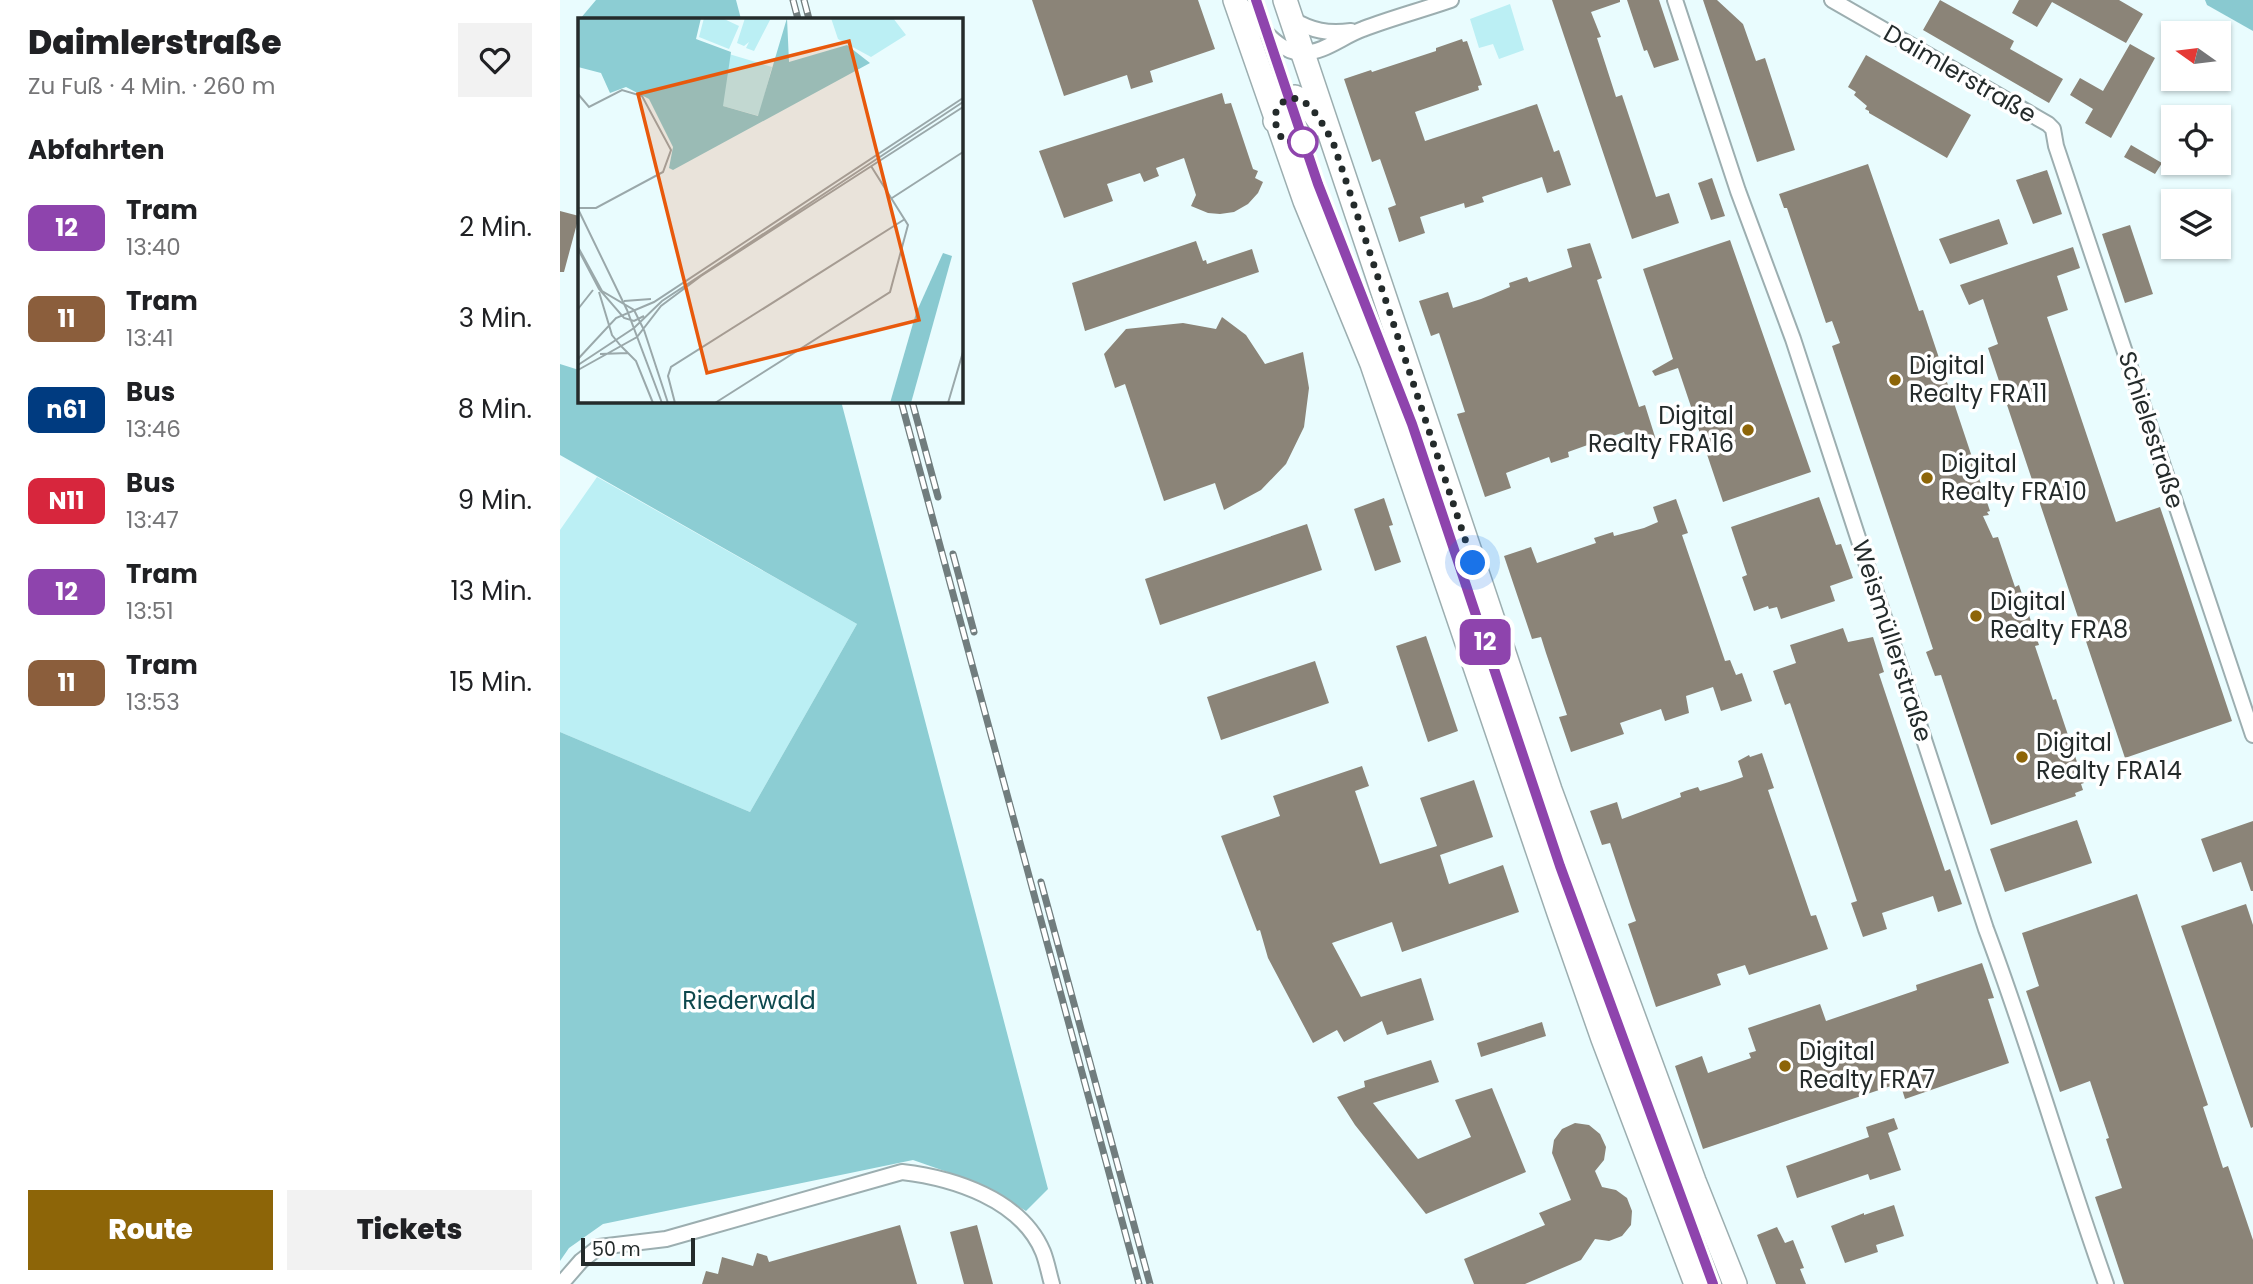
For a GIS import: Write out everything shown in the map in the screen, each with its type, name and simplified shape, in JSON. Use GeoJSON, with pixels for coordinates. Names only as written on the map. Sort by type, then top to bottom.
{"type":"FeatureCollection","features":[{"type":"Feature","properties":{"kind":"main road"},"geometry":{"type":"LineString","coordinates":[[1237,0],[1275,121],[1372,364],[1603,1039],[1696,1284]]}},
{"type":"Feature","properties":{"kind":"main road"},"geometry":{"type":"LineString","coordinates":[[1288,9],[1546,777],[1693,1181],[1735,1284]]}},
{"type":"Feature","properties":{"kind":"main road"},"geometry":{"type":"LineString","coordinates":[[1275,121],[1281,104],[1288,99],[1299,99],[1313,111],[1333,142]]}},
{"type":"Feature","properties":{"kind":"street"},"geometry":{"type":"LineString","coordinates":[[1237,0],[1268,35],[1291,50],[1303,53],[1330,45],[1360,30],[1451,0]]}},
{"type":"Feature","properties":{"kind":"street","name":"Weismüllerstraße"},"geometry":{"type":"LineString","coordinates":[[1675,0],[1738,191],[1793,339],[1986,929],[2007,984],[2067,1173],[2106,1284]]}},
{"type":"Feature","properties":{"kind":"street","name":"Daimlerstraße"},"geometry":{"type":"LineString","coordinates":[[1832,0],[2051,126]]}},
{"type":"Feature","properties":{"kind":"street"},"geometry":{"type":"LineString","coordinates":[[1288,9],[1305,27],[1327,33],[1360,30]]}},
{"type":"Feature","properties":{"kind":"street","name":"Schielestraße"},"geometry":{"type":"LineString","coordinates":[[2051,126],[2253,735]]}},
{"type":"Feature","properties":{"kind":"street"},"geometry":{"type":"LineString","coordinates":[[561,1284],[591,1252],[608,1245],[666,1239],[902,1172],[952,1182],[1009,1210],[1024,1224],[1043,1252],[1052,1284]]}},
{"type":"Feature","properties":{"kind":"shaded area"},"geometry":{"type":"Polygon","coordinates":[[[2205,0],[2253,0],[2253,31],[2207,5],[2205,0]]]}},
{"type":"Feature","properties":{"kind":"shaded area"},"geometry":{"type":"Polygon","coordinates":[[[1510,4],[1524,50],[1499,59],[1493,44],[1479,48],[1470,19],[1510,4]]]}},
{"type":"Feature","properties":{"kind":"shaded area"},"geometry":{"type":"Polygon","coordinates":[[[597,477],[857,624],[750,812],[560,732],[560,530],[597,477]]]}},
{"type":"Feature","properties":{"kind":"green space"},"geometry":{"type":"Polygon","coordinates":[[[596,0],[736,0],[741,18],[581,18],[596,0]]]}},
{"type":"Feature","properties":{"kind":"green space","name":"Riederwald"},"geometry":{"type":"Polygon","coordinates":[[[560,364],[578,370],[578,402],[841,402],[1048,1189],[1026,1211],[979,1183],[913,1160],[603,1224],[569,1248],[560,1261],[560,732],[750,812],[857,624],[560,455],[560,364]]]}},
{"type":"Feature","properties":{"kind":"building"},"geometry":{"type":"Polygon","coordinates":[[[1032,0],[1198,0],[1215,49],[1150,71],[1153,82],[1131,89],[1127,75],[1064,96],[1032,0]]]}},
{"type":"Feature","properties":{"kind":"building"},"geometry":{"type":"Polygon","coordinates":[[[1552,0],[1620,0],[1591,12],[1601,37],[1597,38],[1616,97],[1622,95],[1656,197],[1669,193],[1679,223],[1632,239],[1552,0]]]}},
{"type":"Feature","properties":{"kind":"building"},"geometry":{"type":"Polygon","coordinates":[[[1627,0],[1659,0],[1679,60],[1654,68],[1647,50],[1644,51],[1627,0]]]}},
{"type":"Feature","properties":{"kind":"building"},"geometry":{"type":"Polygon","coordinates":[[[1703,0],[1717,0],[1743,24],[1756,61],[1765,58],[1795,150],[1757,162],[1703,0]]]}},
{"type":"Feature","properties":{"kind":"building"},"geometry":{"type":"Polygon","coordinates":[[[1940,0],[2014,41],[2010,49],[2063,79],[2049,103],[1923,30],[1940,0]]]}},
{"type":"Feature","properties":{"kind":"building"},"geometry":{"type":"Polygon","coordinates":[[[2019,0],[2119,0],[2143,14],[2126,43],[2052,2],[2037,27],[2012,13],[2019,0]]]}},
{"type":"Feature","properties":{"kind":"building"},"geometry":{"type":"Polygon","coordinates":[[[1462,39],[1463,42],[1467,41],[1482,85],[1478,86],[1479,90],[1415,112],[1425,141],[1537,104],[1554,152],[1559,150],[1571,185],[1547,193],[1542,177],[1482,197],[1484,202],[1465,208],[1464,203],[1420,217],[1425,233],[1399,242],[1388,208],[1396,205],[1380,159],[1372,162],[1344,79],[1436,51],[1436,48],[1462,39]]]}},
{"type":"Feature","properties":{"kind":"building"},"geometry":{"type":"Polygon","coordinates":[[[2130,44],[2155,58],[2111,138],[2085,123],[2093,109],[2070,95],[2080,78],[2103,91],[2130,44]]]}},
{"type":"Feature","properties":{"kind":"building"},"geometry":{"type":"Polygon","coordinates":[[[1866,55],[1971,115],[1947,158],[1865,109],[1867,106],[1854,95],[1856,92],[1848,87],[1866,55]]]}},
{"type":"Feature","properties":{"kind":"building"},"geometry":{"type":"Polygon","coordinates":[[[1222,93],[1225,104],[1231,103],[1253,169],[1258,171],[1255,178],[1263,182],[1248,204],[1234,212],[1220,214],[1208,213],[1191,206],[1196,195],[1184,158],[1156,168],[1159,176],[1144,182],[1140,173],[1107,184],[1113,201],[1064,218],[1039,151],[1222,93]]]}},
{"type":"Feature","properties":{"kind":"building"},"geometry":{"type":"Polygon","coordinates":[[[2131,145],[2161,165],[2155,174],[2124,157],[2131,145]]]}},
{"type":"Feature","properties":{"kind":"building"},"geometry":{"type":"Polygon","coordinates":[[[1868,164],[1919,311],[1923,310],[1990,511],[1987,512],[1989,515],[1983,516],[1993,538],[1998,537],[2015,587],[2019,585],[2039,645],[2035,646],[2084,783],[2081,784],[2083,790],[2075,793],[2076,796],[1991,825],[1941,675],[1935,676],[1926,652],[1933,649],[1832,346],[1840,343],[1832,321],[1826,323],[1787,208],[1784,208],[1779,194],[1868,164]]]}},
{"type":"Feature","properties":{"kind":"building"},"geometry":{"type":"Polygon","coordinates":[[[2047,170],[2062,214],[2033,224],[2016,180],[2047,170]]]}},
{"type":"Feature","properties":{"kind":"building"},"geometry":{"type":"Polygon","coordinates":[[[1712,178],[1725,216],[1711,220],[1698,183],[1712,178]]]}},
{"type":"Feature","properties":{"kind":"building"},"geometry":{"type":"Polygon","coordinates":[[[560,211],[578,216],[578,220],[564,272],[560,272],[560,211]]]}},
{"type":"Feature","properties":{"kind":"building"},"geometry":{"type":"Polygon","coordinates":[[[1999,219],[2008,244],[1950,264],[1939,239],[1999,219]]]}},
{"type":"Feature","properties":{"kind":"building"},"geometry":{"type":"Polygon","coordinates":[[[2130,225],[2153,294],[2125,303],[2102,234],[2130,225]]]}},
{"type":"Feature","properties":{"kind":"building"},"geometry":{"type":"Polygon","coordinates":[[[1730,240],[1811,472],[1723,502],[1678,368],[1655,376],[1652,371],[1673,359],[1643,269],[1730,240]]]}},
{"type":"Feature","properties":{"kind":"building"},"geometry":{"type":"Polygon","coordinates":[[[1196,241],[1203,261],[1206,260],[1207,264],[1252,249],[1259,272],[1085,331],[1072,283],[1196,241]]]}},
{"type":"Feature","properties":{"kind":"building"},"geometry":{"type":"Polygon","coordinates":[[[1590,243],[1602,278],[1597,280],[1639,407],[1645,405],[1656,440],[1630,448],[1624,432],[1568,452],[1569,457],[1551,463],[1549,457],[1506,473],[1511,488],[1485,497],[1457,414],[1465,412],[1439,333],[1431,336],[1419,301],[1448,292],[1453,308],[1481,299],[1510,287],[1509,283],[1527,277],[1529,282],[1572,267],[1567,249],[1590,243]]]}},
{"type":"Feature","properties":{"kind":"building"},"geometry":{"type":"Polygon","coordinates":[[[2073,247],[2080,268],[2057,276],[2068,310],[2047,317],[2116,522],[2160,507],[2232,721],[2125,758],[1988,348],[1998,344],[1983,299],[1969,305],[1960,285],[2073,247]]]}},
{"type":"Feature","properties":{"kind":"building"},"geometry":{"type":"Polygon","coordinates":[[[1222,317],[1246,335],[1265,364],[1303,352],[1309,388],[1304,427],[1286,464],[1261,490],[1224,510],[1215,483],[1164,501],[1125,384],[1115,388],[1104,354],[1126,329],[1183,323],[1216,329],[1222,317]]]}},
{"type":"Feature","properties":{"kind":"building"},"geometry":{"type":"Polygon","coordinates":[[[1819,497],[1836,545],[1841,544],[1853,578],[1830,586],[1835,601],[1781,619],[1777,607],[1769,609],[1768,606],[1754,611],[1742,577],[1747,575],[1731,527],[1819,497]]]}},
{"type":"Feature","properties":{"kind":"building"},"geometry":{"type":"Polygon","coordinates":[[[1384,498],[1393,525],[1389,526],[1401,562],[1375,571],[1354,509],[1384,498]]]}},
{"type":"Feature","properties":{"kind":"building"},"geometry":{"type":"Polygon","coordinates":[[[1676,499],[1688,533],[1682,535],[1725,661],[1730,660],[1736,675],[1742,673],[1752,701],[1721,711],[1713,687],[1686,696],[1689,713],[1665,721],[1661,709],[1620,723],[1624,734],[1571,752],[1559,717],[1567,715],[1541,637],[1532,639],[1504,556],[1531,547],[1537,563],[1596,543],[1594,538],[1613,532],[1614,536],[1644,528],[1658,522],[1653,507],[1676,499]]]}},
{"type":"Feature","properties":{"kind":"building"},"geometry":{"type":"Polygon","coordinates":[[[1307,524],[1322,570],[1160,625],[1145,579],[1307,524]]]}},
{"type":"Feature","properties":{"kind":"building"},"geometry":{"type":"Polygon","coordinates":[[[1843,628],[1848,642],[1873,637],[1884,672],[1879,674],[1945,871],[1950,869],[1962,904],[1938,912],[1933,896],[1882,913],[1887,929],[1863,937],[1851,903],[1857,901],[1832,827],[1790,703],[1785,705],[1773,671],[1796,663],[1790,645],[1843,628]]]}},
{"type":"Feature","properties":{"kind":"building"},"geometry":{"type":"Polygon","coordinates":[[[1426,636],[1458,731],[1428,742],[1396,646],[1426,636]]]}},
{"type":"Feature","properties":{"kind":"building"},"geometry":{"type":"Polygon","coordinates":[[[1315,661],[1329,703],[1221,740],[1207,697],[1315,661]]]}},
{"type":"Feature","properties":{"kind":"building"},"geometry":{"type":"Polygon","coordinates":[[[1762,753],[1774,788],[1768,790],[1811,916],[1816,915],[1828,949],[1749,975],[1745,965],[1717,974],[1721,985],[1656,1007],[1628,924],[1636,921],[1610,843],[1602,845],[1590,811],[1617,802],[1622,819],[1681,797],[1680,793],[1685,791],[1698,787],[1700,791],[1743,777],[1738,761],[1749,755],[1750,757],[1762,753]]]}},
{"type":"Feature","properties":{"kind":"building"},"geometry":{"type":"Polygon","coordinates":[[[1362,766],[1369,786],[1355,791],[1380,864],[1437,846],[1420,798],[1474,780],[1493,837],[1440,855],[1449,884],[1503,865],[1519,912],[1402,952],[1392,922],[1332,943],[1361,997],[1421,978],[1434,1020],[1387,1035],[1382,1021],[1344,1042],[1337,1030],[1313,1043],[1268,958],[1260,930],[1257,931],[1221,836],[1280,816],[1273,796],[1362,766]]]}},
{"type":"Feature","properties":{"kind":"building"},"geometry":{"type":"Polygon","coordinates":[[[2077,820],[2092,863],[2005,892],[1990,849],[2077,820]]]}},
{"type":"Feature","properties":{"kind":"building"},"geometry":{"type":"Polygon","coordinates":[[[2253,821],[2251,891],[2241,862],[2213,872],[2201,839],[2253,821]]]}},
{"type":"Feature","properties":{"kind":"building"},"geometry":{"type":"Polygon","coordinates":[[[2137,894],[2208,1105],[2203,1107],[2223,1168],[2228,1166],[2253,1240],[2253,1284],[2124,1284],[2095,1197],[2122,1188],[2090,1081],[2060,1092],[2026,991],[2039,986],[2022,933],[2137,894]]]}},
{"type":"Feature","properties":{"kind":"building"},"geometry":{"type":"Polygon","coordinates":[[[2246,904],[2253,925],[2251,1128],[2181,926],[2246,904]]]}},
{"type":"Feature","properties":{"kind":"building"},"geometry":{"type":"Polygon","coordinates":[[[1982,963],[1994,998],[1988,999],[2009,1063],[1905,1099],[1900,1083],[1703,1149],[1675,1066],[1702,1056],[1708,1073],[1751,1058],[1749,1053],[1756,1051],[1748,1028],[1820,1004],[1826,1021],[1917,990],[1916,985],[1982,963]]]}},
{"type":"Feature","properties":{"kind":"building"},"geometry":{"type":"Polygon","coordinates":[[[1542,1022],[1546,1036],[1481,1057],[1477,1043],[1542,1022]]]}},
{"type":"Feature","properties":{"kind":"building"},"geometry":{"type":"Polygon","coordinates":[[[1431,1060],[1439,1082],[1373,1103],[1418,1159],[1471,1137],[1455,1100],[1492,1088],[1526,1172],[1426,1214],[1355,1125],[1337,1097],[1365,1087],[1364,1081],[1431,1060]]]}},
{"type":"Feature","properties":{"kind":"building"},"geometry":{"type":"Polygon","coordinates":[[[1894,1118],[1898,1129],[1888,1133],[1901,1170],[1870,1180],[1868,1174],[1797,1198],[1786,1166],[1869,1137],[1866,1127],[1894,1118]]]}},
{"type":"Feature","properties":{"kind":"building"},"geometry":{"type":"Polygon","coordinates":[[[1575,1123],[1589,1125],[1600,1134],[1606,1147],[1604,1160],[1595,1171],[1602,1187],[1616,1190],[1627,1198],[1632,1211],[1631,1225],[1622,1236],[1609,1241],[1595,1239],[1581,1260],[1525,1284],[1474,1284],[1464,1259],[1545,1225],[1539,1213],[1571,1200],[1552,1153],[1554,1140],[1562,1129],[1575,1123]]]}},
{"type":"Feature","properties":{"kind":"building"},"geometry":{"type":"Polygon","coordinates":[[[1894,1205],[1904,1236],[1876,1245],[1878,1252],[1845,1263],[1831,1226],[1894,1205]]]}},
{"type":"Feature","properties":{"kind":"building"},"geometry":{"type":"Polygon","coordinates":[[[900,1225],[917,1284],[702,1284],[706,1271],[718,1274],[722,1257],[753,1266],[757,1253],[767,1256],[769,1262],[900,1225]]]}},
{"type":"Feature","properties":{"kind":"building"},"geometry":{"type":"Polygon","coordinates":[[[977,1225],[993,1284],[964,1284],[950,1232],[977,1225]]]}},
{"type":"Feature","properties":{"kind":"building"},"geometry":{"type":"Polygon","coordinates":[[[1777,1227],[1785,1243],[1793,1240],[1804,1268],[1800,1269],[1806,1284],[1776,1284],[1757,1235],[1777,1227]]]}},
{"type":"Feature","properties":{"kind":"tram line"},"geometry":{"type":"LineString","coordinates":[[1256,0],[1318,184],[1412,424],[1560,866],[1713,1284]]}},
{"type":"Feature","properties":{"kind":"tram line","name":"12"},"geometry":{"type":"LineString","coordinates":[[1256,0],[1318,184],[1412,424],[1560,866],[1713,1284]]}},
{"type":"Feature","properties":{"kind":"railway"},"geometry":{"type":"LineString","coordinates":[[793,0],[798,18]]}},
{"type":"Feature","properties":{"kind":"railway"},"geometry":{"type":"LineString","coordinates":[[804,0],[809,18]]}},
{"type":"Feature","properties":{"kind":"railway"},"geometry":{"type":"LineString","coordinates":[[901,402],[1139,1284]]}},
{"type":"Feature","properties":{"kind":"railway"},"geometry":{"type":"LineString","coordinates":[[912,402],[938,497]]}},
{"type":"Feature","properties":{"kind":"railway"},"geometry":{"type":"LineString","coordinates":[[953,554],[974,632]]}},
{"type":"Feature","properties":{"kind":"railway"},"geometry":{"type":"LineString","coordinates":[[1041,882],[1150,1284]]}},
{"type":"Feature","properties":{"kind":"place","name":"Digital Realty FRA11"},"geometry":{"type":"Point","coordinates":[1895,380]}},
{"type":"Feature","properties":{"kind":"place","name":"Digital Realty FRA16"},"geometry":{"type":"Point","coordinates":[1748,430]}},
{"type":"Feature","properties":{"kind":"place","name":"Digital Realty FRA10"},"geometry":{"type":"Point","coordinates":[1927,478]}},
{"type":"Feature","properties":{"kind":"place","name":"Digital Realty FRA8"},"geometry":{"type":"Point","coordinates":[1976,616]}},
{"type":"Feature","properties":{"kind":"place","name":"Digital Realty FRA14"},"geometry":{"type":"Point","coordinates":[2022,757]}},
{"type":"Feature","properties":{"kind":"place","name":"Digital Realty FRA7"},"geometry":{"type":"Point","coordinates":[1785,1066]}},
{"type":"Feature","properties":{"kind":"route"},"geometry":{"type":"LineString","coordinates":[[1303,142],[1283,141],[1275,121],[1281,104],[1295,97],[1308,104],[1333,142],[1473,563]]}}]}
